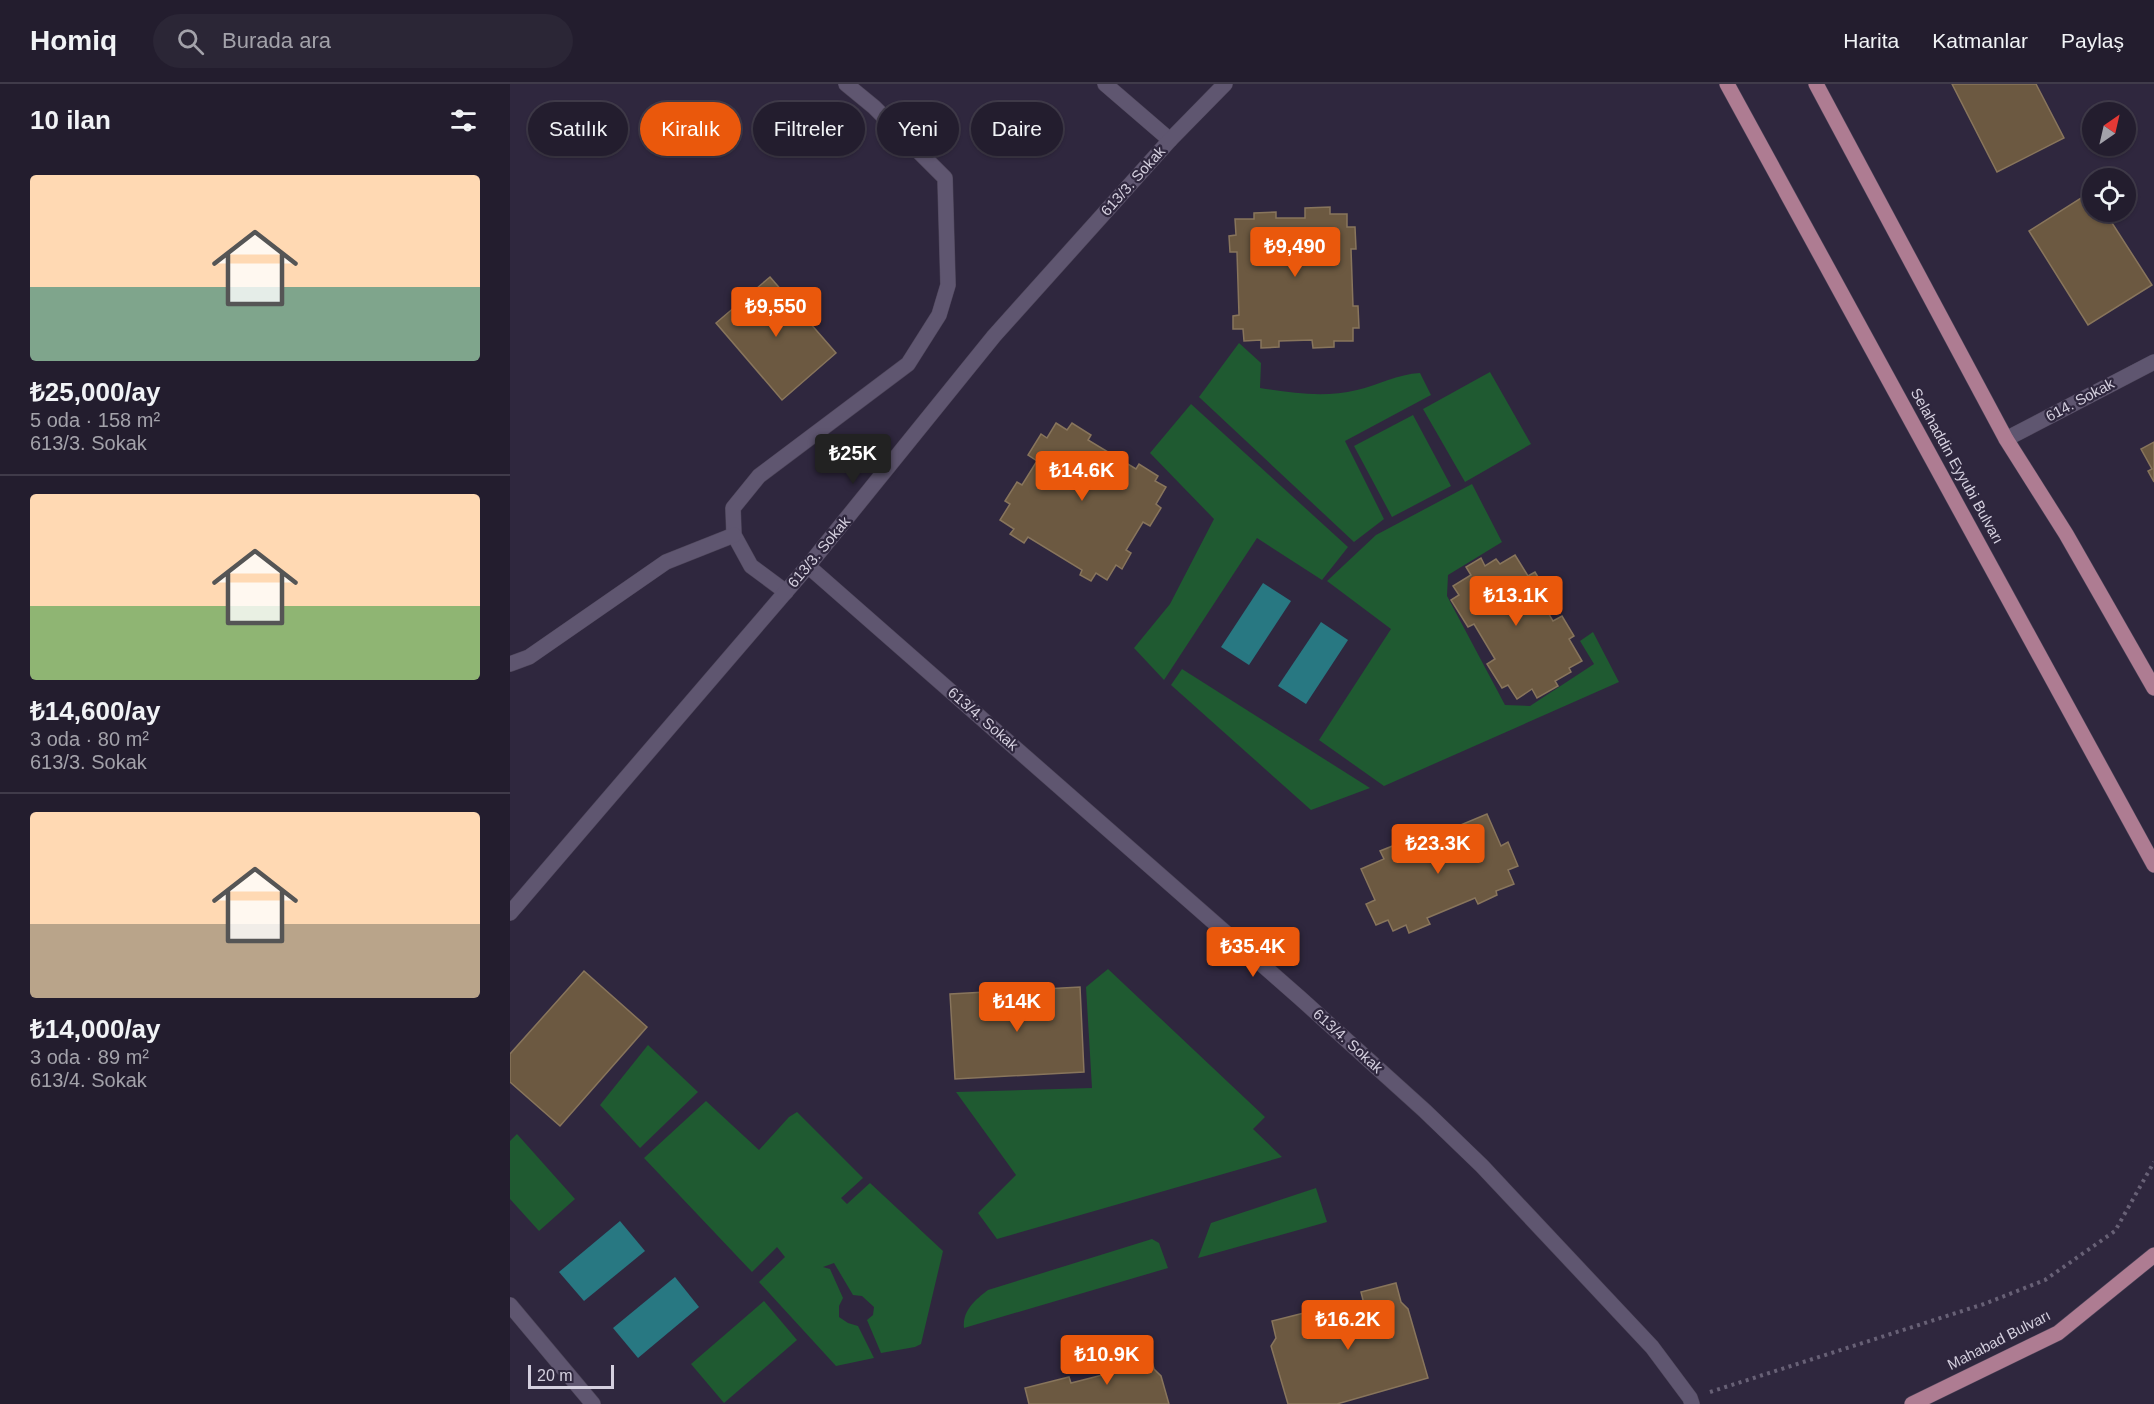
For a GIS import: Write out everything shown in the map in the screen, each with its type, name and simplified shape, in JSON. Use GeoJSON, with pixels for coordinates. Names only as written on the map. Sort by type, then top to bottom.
{"type":"FeatureCollection","features":[{"type":"Feature","properties":{"kind":"main road","name":"Selahaddin Eyyubi Bulvarı"},"geometry":{"type":"LineString","coordinates":[[1727,84],[2154,865]]}},
{"type":"Feature","properties":{"kind":"main road"},"geometry":{"type":"LineString","coordinates":[[1816,84],[2006,439],[2066,534],[2154,688]]}},
{"type":"Feature","properties":{"kind":"main road","name":"Mahabad Bulvarı"},"geometry":{"type":"LineString","coordinates":[[1912,1404],[2058,1333],[2154,1255]]}},
{"type":"Feature","properties":{"kind":"street"},"geometry":{"type":"LineString","coordinates":[[786,592],[751,566],[734,535],[733,508],[759,476],[908,364],[939,315],[948,285],[945,178],[874,107],[846,84]]}},
{"type":"Feature","properties":{"kind":"street"},"geometry":{"type":"LineString","coordinates":[[1105,84],[1170,140]]}},
{"type":"Feature","properties":{"kind":"street","name":"613/3. Sokak"},"geometry":{"type":"LineString","coordinates":[[510,914],[808,566],[994,336],[1170,140],[1225,84]]}},
{"type":"Feature","properties":{"kind":"street","name":"614. Sokak"},"geometry":{"type":"LineString","coordinates":[[2006,439],[2154,362]]}},
{"type":"Feature","properties":{"kind":"street"},"geometry":{"type":"LineString","coordinates":[[510,664],[529,657],[666,562],[734,535]]}},
{"type":"Feature","properties":{"kind":"street","name":"613/4. Sokak"},"geometry":{"type":"LineString","coordinates":[[808,566],[1292,990],[1425,1111],[1482,1166],[1652,1347],[1691,1401]]}},
{"type":"Feature","properties":{"kind":"street"},"geometry":{"type":"LineString","coordinates":[[510,1305],[593,1404]]}},
{"type":"Feature","properties":{"kind":"path"},"geometry":{"type":"LineString","coordinates":[[1691,1401],[1984,1304],[2045,1280],[2115,1231],[2154,1162]]}},
{"type":"Feature","properties":{"kind":"shaded area"},"geometry":{"type":"Polygon","coordinates":[[[1239,343],[1261,363],[1260,388],[1296,393],[1333,394],[1420,373],[1431,395],[1345,441],[1384,519],[1354,542],[1199,397],[1239,343]]]}},
{"type":"Feature","properties":{"kind":"shaded area"},"geometry":{"type":"Polygon","coordinates":[[[1490,372],[1531,444],[1465,482],[1423,409],[1490,372]]]}},
{"type":"Feature","properties":{"kind":"shaded area"},"geometry":{"type":"Polygon","coordinates":[[[1191,404],[1348,547],[1322,580],[1257,538],[1164,680],[1134,648],[1170,604],[1214,519],[1150,453],[1191,404]]]}},
{"type":"Feature","properties":{"kind":"shaded area"},"geometry":{"type":"Polygon","coordinates":[[[1413,415],[1451,486],[1392,517],[1354,446],[1413,415]]]}},
{"type":"Feature","properties":{"kind":"shaded area"},"geometry":{"type":"Polygon","coordinates":[[[1472,484],[1502,542],[1448,575],[1447,596],[1505,705],[1530,706],[1594,664],[1580,641],[1593,632],[1619,682],[1384,786],[1319,740],[1391,629],[1327,581],[1376,535],[1472,484]]]}},
{"type":"Feature","properties":{"kind":"shaded area"},"geometry":{"type":"Polygon","coordinates":[[[1263,583],[1291,601],[1249,665],[1221,647],[1263,583]]]}},
{"type":"Feature","properties":{"kind":"shaded area"},"geometry":{"type":"Polygon","coordinates":[[[1321,622],[1348,640],[1306,704],[1278,686],[1321,622]]]}},
{"type":"Feature","properties":{"kind":"shaded area"},"geometry":{"type":"Polygon","coordinates":[[[1182,669],[1370,788],[1311,810],[1171,685],[1182,669]]]}},
{"type":"Feature","properties":{"kind":"shaded area"},"geometry":{"type":"Polygon","coordinates":[[[1108,969],[1265,1117],[1253,1129],[1282,1157],[997,1239],[978,1213],[1016,1175],[956,1092],[1092,1088],[1086,987],[1108,969]]]}},
{"type":"Feature","properties":{"kind":"shaded area"},"geometry":{"type":"Polygon","coordinates":[[[648,1045],[698,1092],[640,1148],[600,1105],[648,1045]]]}},
{"type":"Feature","properties":{"kind":"shaded area"},"geometry":{"type":"Polygon","coordinates":[[[706,1101],[759,1150],[789,1117],[797,1112],[863,1178],[841,1198],[847,1204],[870,1183],[943,1251],[921,1344],[881,1353],[867,1320],[873,1315],[874,1307],[862,1296],[853,1295],[834,1263],[823,1267],[830,1269],[843,1298],[839,1306],[839,1317],[858,1326],[874,1358],[836,1366],[759,1282],[785,1257],[777,1247],[752,1272],[644,1158],[706,1101]]]}},
{"type":"Feature","properties":{"kind":"shaded area"},"geometry":{"type":"Polygon","coordinates":[[[517,1134],[575,1199],[539,1231],[510,1199],[510,1141],[517,1134]]]}},
{"type":"Feature","properties":{"kind":"shaded area"},"geometry":{"type":"Polygon","coordinates":[[[1316,1188],[1327,1222],[1198,1258],[1211,1223],[1316,1188]]]}},
{"type":"Feature","properties":{"kind":"shaded area"},"geometry":{"type":"Polygon","coordinates":[[[620,1221],[645,1251],[584,1301],[559,1272],[620,1221]]]}},
{"type":"Feature","properties":{"kind":"shaded area"},"geometry":{"type":"Polygon","coordinates":[[[1152,1239],[1159,1243],[1168,1268],[964,1328],[967,1311],[988,1290],[1152,1239]]]}},
{"type":"Feature","properties":{"kind":"shaded area"},"geometry":{"type":"Polygon","coordinates":[[[675,1277],[699,1307],[638,1358],[613,1328],[675,1277]]]}},
{"type":"Feature","properties":{"kind":"shaded area"},"geometry":{"type":"Polygon","coordinates":[[[764,1301],[797,1340],[724,1403],[691,1364],[764,1301]]]}},
{"type":"Feature","properties":{"kind":"building"},"geometry":{"type":"Polygon","coordinates":[[[1952,84],[2036,84],[2064,138],[1997,172],[1952,84]]]}},
{"type":"Feature","properties":{"kind":"building"},"geometry":{"type":"Polygon","coordinates":[[[2082,197],[2082,222],[2111,222],[2152,285],[2088,325],[2029,231],[2082,197]]]}},
{"type":"Feature","properties":{"kind":"building"},"geometry":{"type":"Polygon","coordinates":[[[1330,207],[1330,214],[1347,214],[1347,227],[1355,227],[1356,249],[1351,249],[1353,306],[1358,306],[1359,328],[1353,328],[1353,341],[1334,341],[1334,347],[1313,348],[1312,340],[1279,341],[1279,347],[1261,348],[1261,340],[1244,341],[1243,329],[1233,329],[1233,316],[1239,315],[1237,252],[1230,252],[1229,236],[1236,235],[1235,219],[1254,219],[1254,213],[1276,212],[1276,218],[1305,218],[1305,208],[1330,207]]]}},
{"type":"Feature","properties":{"kind":"building"},"geometry":{"type":"Polygon","coordinates":[[[770,277],[836,353],[782,400],[716,323],[770,277]]]}},
{"type":"Feature","properties":{"kind":"building"},"geometry":{"type":"Polygon","coordinates":[[[1056,423],[1067,430],[1072,423],[1091,435],[1088,440],[1136,469],[1139,464],[1158,476],[1155,481],[1166,487],[1156,504],[1161,508],[1150,526],[1143,522],[1126,550],[1131,553],[1122,569],[1116,565],[1107,580],[1096,573],[1091,581],[1080,575],[1082,570],[1028,537],[1024,543],[1010,534],[1014,529],[1000,520],[1010,504],[1005,501],[1017,482],[1022,485],[1037,461],[1028,455],[1041,434],[1047,438],[1056,423]]]}},
{"type":"Feature","properties":{"kind":"building"},"geometry":{"type":"Polygon","coordinates":[[[2154,442],[2154,482],[2148,471],[2152,469],[2141,449],[2154,442]]]}},
{"type":"Feature","properties":{"kind":"building"},"geometry":{"type":"Polygon","coordinates":[[[1515,555],[1528,576],[1535,572],[1546,590],[1538,595],[1553,621],[1562,616],[1574,636],[1569,639],[1582,661],[1569,668],[1571,672],[1555,681],[1558,686],[1537,698],[1532,689],[1517,699],[1508,685],[1502,688],[1487,664],[1495,659],[1474,624],[1468,627],[1451,600],[1459,595],[1453,586],[1471,575],[1466,567],[1481,558],[1485,566],[1496,559],[1500,564],[1515,555]]]}},
{"type":"Feature","properties":{"kind":"building"},"geometry":{"type":"Polygon","coordinates":[[[1487,814],[1501,846],[1508,842],[1518,866],[1508,870],[1514,884],[1496,891],[1497,895],[1478,904],[1475,898],[1427,918],[1430,924],[1409,933],[1406,925],[1393,931],[1388,920],[1376,925],[1366,904],[1375,900],[1361,869],[1384,859],[1380,851],[1405,841],[1408,847],[1487,814]]]}},
{"type":"Feature","properties":{"kind":"building"},"geometry":{"type":"Polygon","coordinates":[[[584,971],[647,1027],[560,1126],[510,1082],[510,1054],[584,971]]]}},
{"type":"Feature","properties":{"kind":"building"},"geometry":{"type":"Polygon","coordinates":[[[1080,987],[1084,1072],[955,1079],[950,994],[1080,987]]]}},
{"type":"Feature","properties":{"kind":"building"},"geometry":{"type":"Polygon","coordinates":[[[1396,1283],[1401,1302],[1408,1309],[1428,1378],[1337,1404],[1288,1404],[1271,1346],[1276,1338],[1272,1321],[1316,1310],[1317,1316],[1364,1304],[1361,1292],[1396,1283]]]}},
{"type":"Feature","properties":{"kind":"building"},"geometry":{"type":"Polygon","coordinates":[[[1149,1350],[1154,1369],[1161,1376],[1169,1404],[1029,1404],[1025,1388],[1069,1377],[1071,1383],[1118,1371],[1114,1359],[1149,1350]]]}}]}
